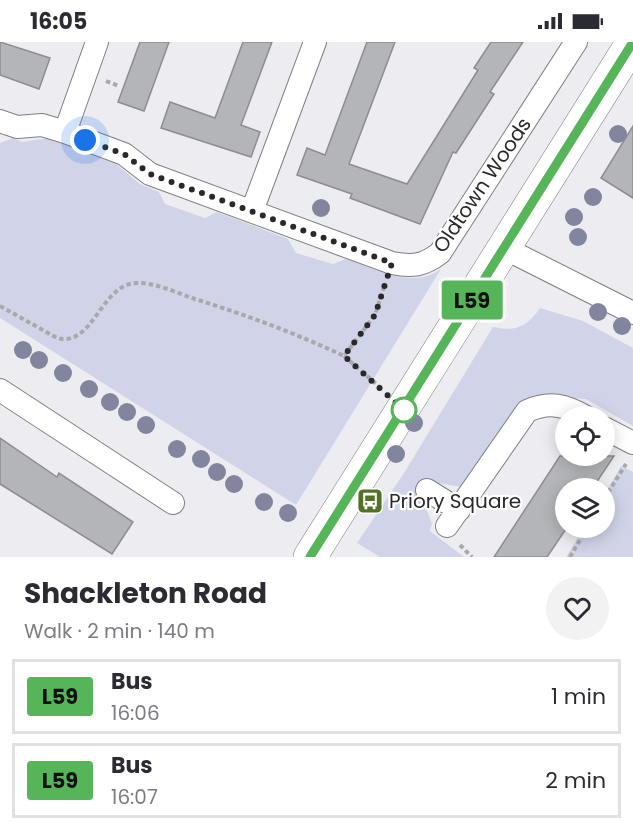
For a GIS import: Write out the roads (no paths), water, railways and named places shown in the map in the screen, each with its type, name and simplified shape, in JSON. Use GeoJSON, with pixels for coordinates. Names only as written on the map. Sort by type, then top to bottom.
{"type":"FeatureCollection","features":[{"type":"Feature","properties":{"kind":"street"},"geometry":{"type":"LineString","coordinates":[[65,132],[97,42]]}},
{"type":"Feature","properties":{"kind":"street"},"geometry":{"type":"LineString","coordinates":[[252,211],[315,42]]}},
{"type":"Feature","properties":{"kind":"street","name":"Oldtown Woods"},"geometry":{"type":"LineString","coordinates":[[0,121],[17,127],[42,125],[65,132],[124,154],[150,174],[392,263],[408,266],[420,265],[440,254],[576,42]]}},
{"type":"Feature","properties":{"kind":"street"},"geometry":{"type":"LineString","coordinates":[[310,557],[633,42]]}},
{"type":"Feature","properties":{"kind":"street"},"geometry":{"type":"LineString","coordinates":[[504,248],[633,313]]}},
{"type":"Feature","properties":{"kind":"street"},"geometry":{"type":"LineString","coordinates":[[0,390],[173,503]]}},
{"type":"Feature","properties":{"kind":"street"},"geometry":{"type":"LineString","coordinates":[[427,490],[453,518],[527,411],[540,406],[560,404],[564,406]]}},
{"type":"Feature","properties":{"kind":"street"},"geometry":{"type":"LineString","coordinates":[[615,439],[630,453]]}},
{"type":"Feature","properties":{"kind":"place","name":"Priory Square"},"geometry":{"type":"Point","coordinates":[370,501]}}]}
